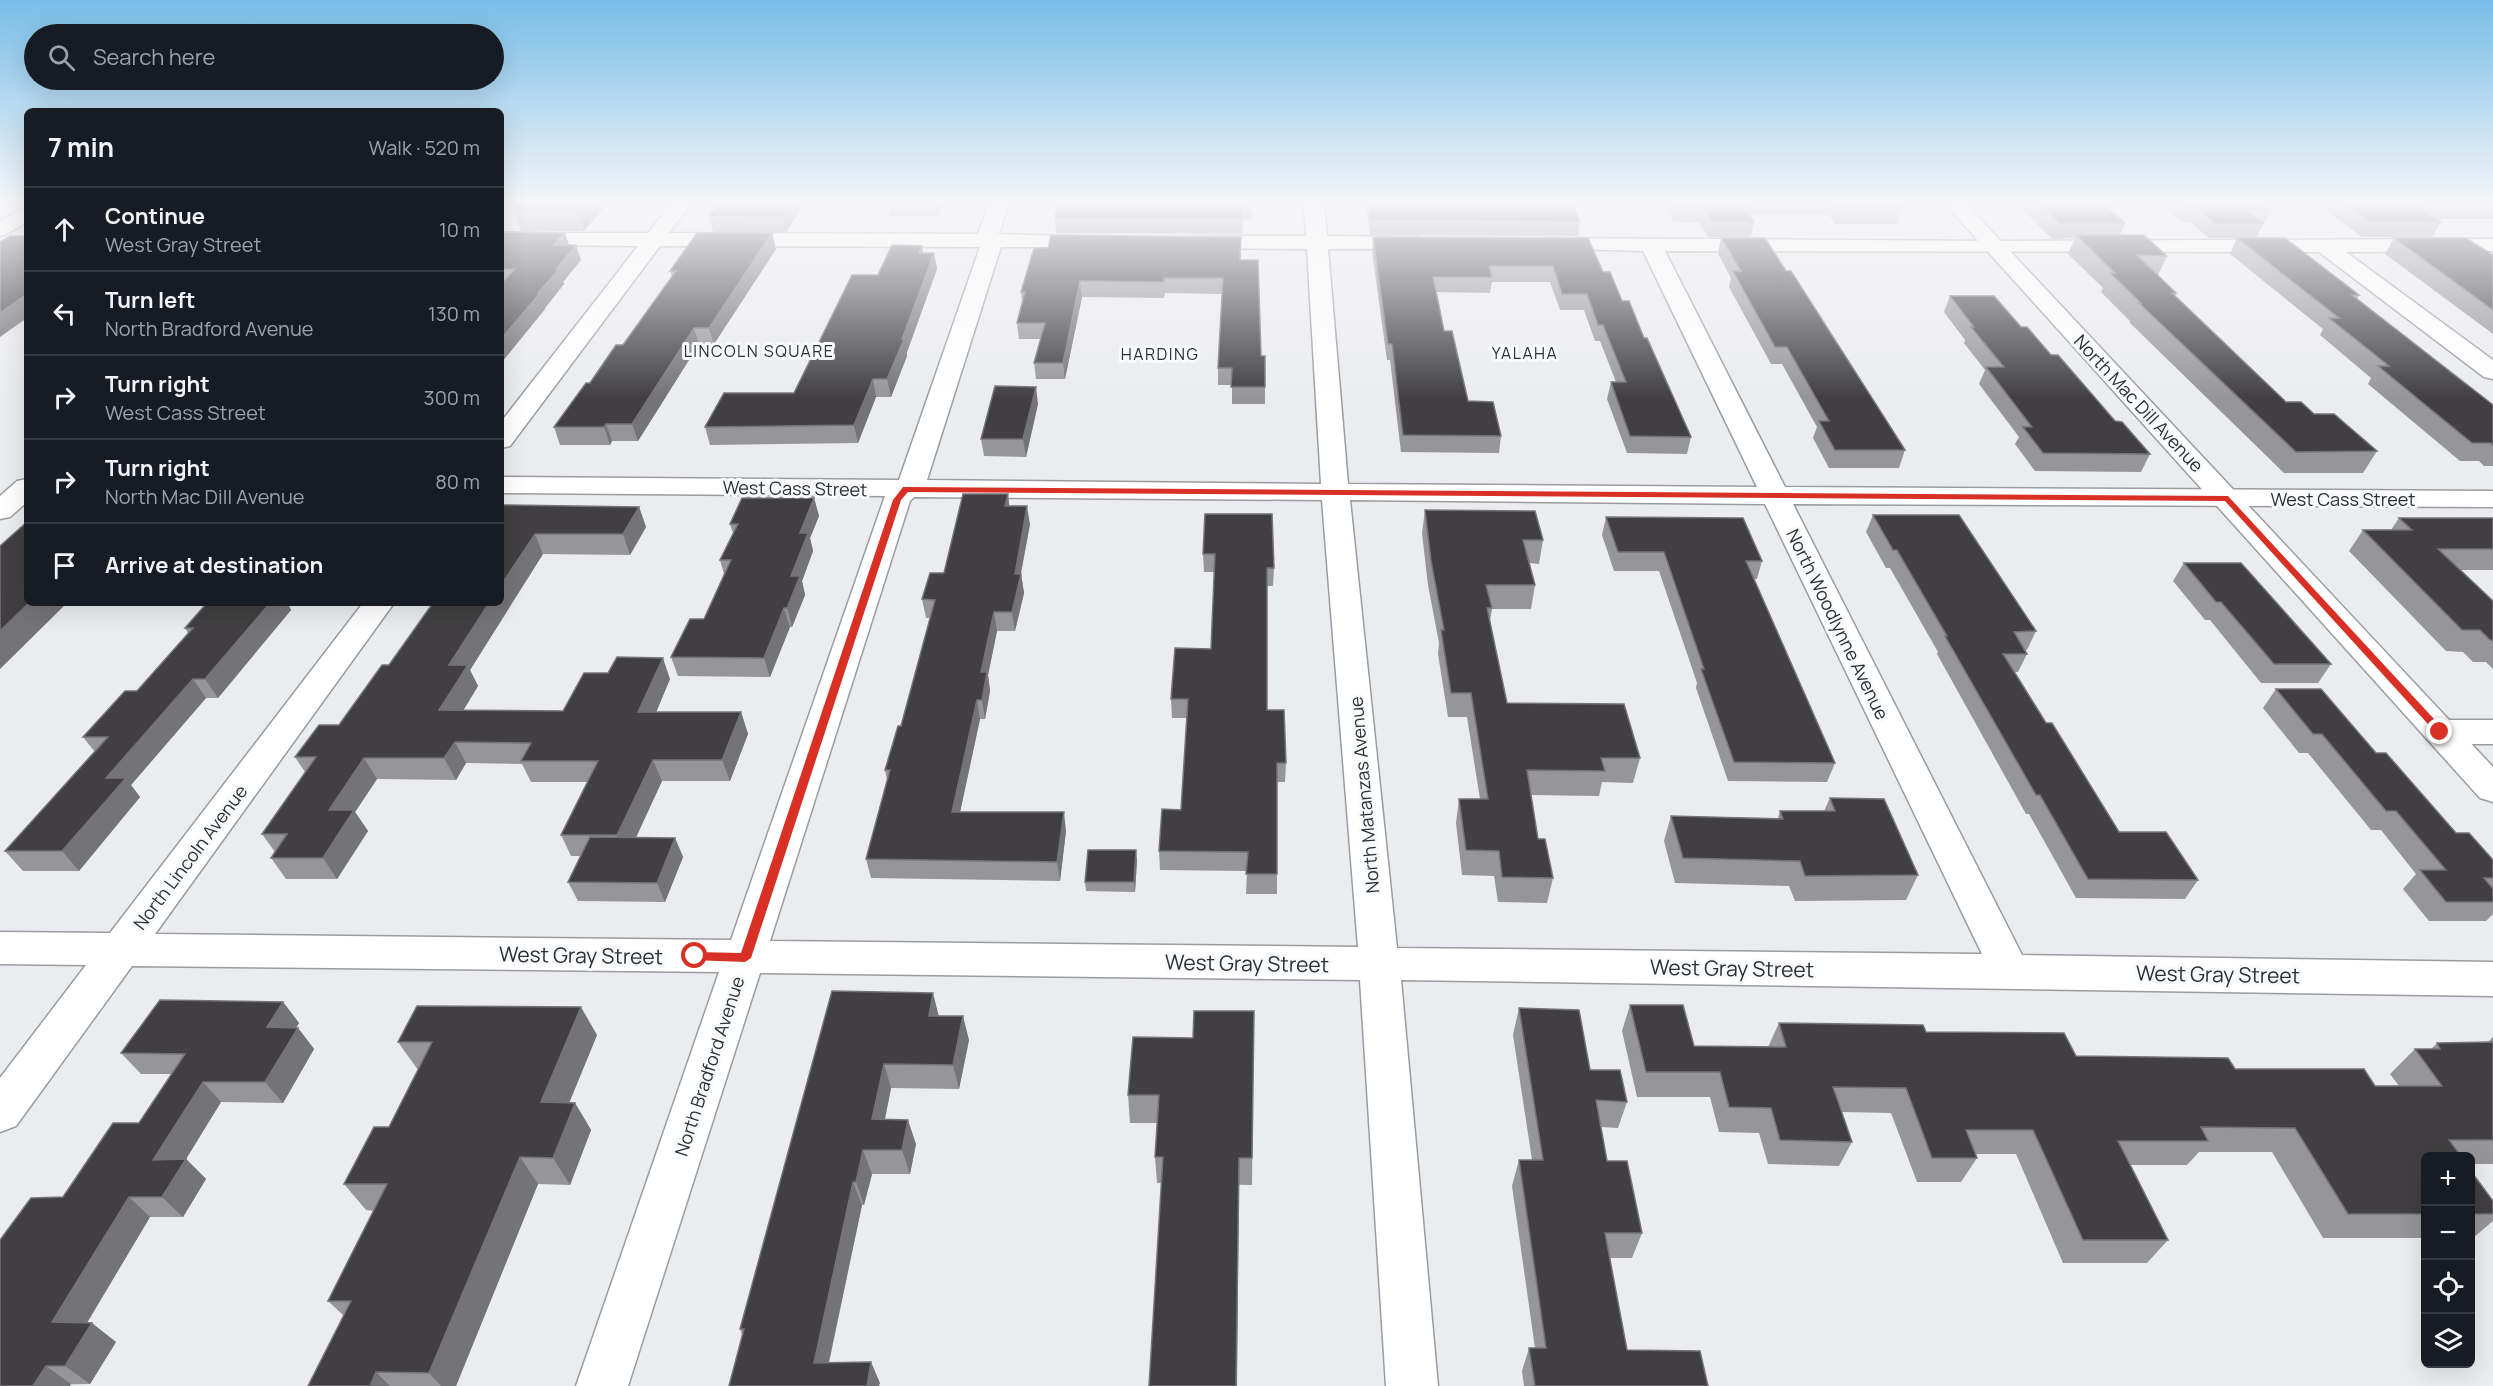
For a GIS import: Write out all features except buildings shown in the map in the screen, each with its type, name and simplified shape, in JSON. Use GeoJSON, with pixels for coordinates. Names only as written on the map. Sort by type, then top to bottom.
{"type":"FeatureCollection","features":[{"type":"Feature","properties":{"kind":"street"},"geometry":{"type":"LineString","coordinates":[[504,436],[632,269]]}},
{"type":"Feature","properties":{"kind":"street","name":"North Bradford Avenue"},"geometry":{"type":"LineString","coordinates":[[602,1386],[897,500],[913,481],[983,269]]}},
{"type":"Feature","properties":{"kind":"street","name":"North Matanzas Avenue"},"geometry":{"type":"LineString","coordinates":[[1319,269],[1335,491],[1379,964],[1412,1386]]}},
{"type":"Feature","properties":{"kind":"street","name":"North Woodlynne Avenue"},"geometry":{"type":"LineString","coordinates":[[1663,269],[2010,970]]}},
{"type":"Feature","properties":{"kind":"street","name":"North Mac Dill Avenue"},"geometry":{"type":"LineString","coordinates":[[2015,269],[2493,789]]}},
{"type":"Feature","properties":{"kind":"street"},"geometry":{"type":"LineString","coordinates":[[2355,269],[2493,372]]}},
{"type":"Feature","properties":{"kind":"street"},"geometry":{"type":"LineString","coordinates":[[0,481],[24,481]]}},
{"type":"Feature","properties":{"kind":"street","name":"West Cass Street"},"geometry":{"type":"LineString","coordinates":[[504,485],[2228,499],[2493,499]]}},
{"type":"Feature","properties":{"kind":"street"},"geometry":{"type":"LineString","coordinates":[[0,511],[24,491]]}},
{"type":"Feature","properties":{"kind":"street","name":"North Lincoln Avenue"},"geometry":{"type":"LineString","coordinates":[[0,1112],[377,606]]}},
{"type":"Feature","properties":{"kind":"street"},"geometry":{"type":"LineString","coordinates":[[2440,732],[2493,732]]}},
{"type":"Feature","properties":{"kind":"street","name":"West Gray Street"},"geometry":{"type":"LineString","coordinates":[[0,948],[745,958],[2010,970],[2493,979]]}},
{"type":"Feature","properties":{"kind":"district","name":"LINCOLN SQUARE"},"geometry":{"type":"Point","coordinates":[759,351]}},
{"type":"Feature","properties":{"kind":"district","name":"YALAHA"},"geometry":{"type":"Point","coordinates":[1525,353]}},
{"type":"Feature","properties":{"kind":"district","name":"HARDING"},"geometry":{"type":"Point","coordinates":[1160,354]}},
{"type":"Feature","properties":{"kind":"route"},"geometry":{"type":"LineString","coordinates":[[695,956],[745,958],[897,500],[906,489],[2228,499],[2440,732]]}}]}
